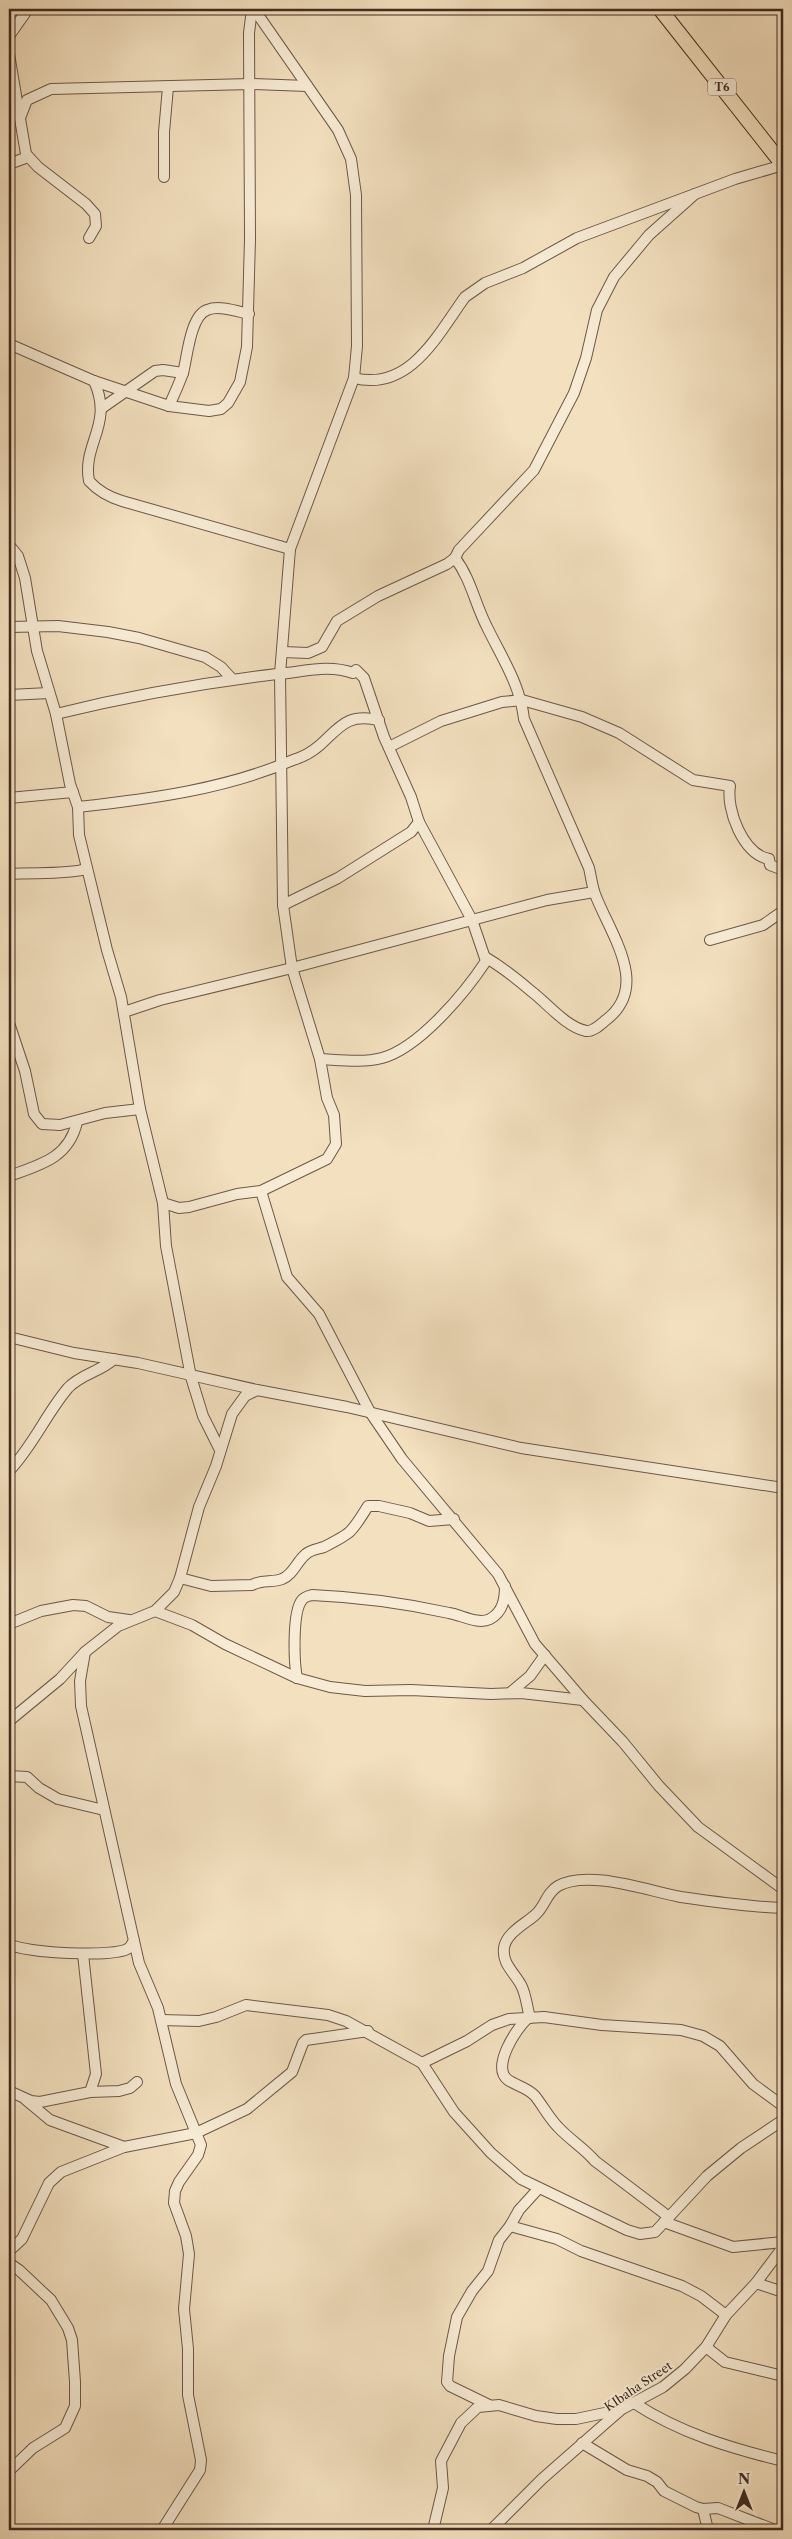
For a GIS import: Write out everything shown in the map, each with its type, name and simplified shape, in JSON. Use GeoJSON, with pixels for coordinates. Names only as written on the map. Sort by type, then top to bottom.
{"type":"FeatureCollection","features":[{"type":"Feature","properties":{"kind":"highway","name":"T6"},"geometry":{"type":"LineString","coordinates":[[660,9],[783,165]]}},
{"type":"Feature","properties":{"kind":"street"},"geometry":{"type":"LineString","coordinates":[[9,36],[28,9]]}},
{"type":"Feature","properties":{"kind":"street"},"geometry":{"type":"LineString","coordinates":[[9,344],[94,381],[169,406],[208,411],[221,409],[228,403],[240,382],[244,370],[249,314],[248,110],[251,84],[248,33],[253,9]]}},
{"type":"Feature","properties":{"kind":"street"},"geometry":{"type":"LineString","coordinates":[[163,1203],[179,1208],[189,1207],[237,1194],[261,1191],[327,1159],[334,1149],[337,1138],[334,1115],[324,1088],[320,1059],[292,968],[283,904],[280,674],[283,652],[286,579],[290,549],[354,378],[357,308],[355,177],[352,159],[338,130],[253,9]]}},
{"type":"Feature","properties":{"kind":"street"},"geometry":{"type":"LineString","coordinates":[[9,54],[24,147],[28,157],[47,175],[86,204],[95,214],[96,226],[89,238]]}},
{"type":"Feature","properties":{"kind":"street"},"geometry":{"type":"LineString","coordinates":[[20,118],[26,100],[51,89],[251,84],[307,86]]}},
{"type":"Feature","properties":{"kind":"street"},"geometry":{"type":"LineString","coordinates":[[164,177],[163,155],[168,87]]}},
{"type":"Feature","properties":{"kind":"street"},"geometry":{"type":"LineString","coordinates":[[9,164],[28,157]]}},
{"type":"Feature","properties":{"kind":"street"},"geometry":{"type":"LineString","coordinates":[[354,378],[380,379],[406,370],[431,346],[465,297],[485,283],[523,268],[577,238],[735,179],[783,165]]}},
{"type":"Feature","properties":{"kind":"street"},"geometry":{"type":"LineString","coordinates":[[283,652],[308,652],[322,647],[337,621],[370,600],[447,564],[455,558],[464,544],[534,470],[574,393],[586,358],[597,310],[614,277],[649,236],[695,194]]}},
{"type":"Feature","properties":{"kind":"street"},"geometry":{"type":"LineString","coordinates":[[169,406],[183,373],[187,346],[202,312],[221,309],[249,314]]}},
{"type":"Feature","properties":{"kind":"street"},"geometry":{"type":"LineString","coordinates":[[102,408],[155,371],[183,373]]}},
{"type":"Feature","properties":{"kind":"street"},"geometry":{"type":"LineString","coordinates":[[94,381],[100,394],[102,408],[88,474],[89,481],[101,492],[122,501],[290,549]]}},
{"type":"Feature","properties":{"kind":"street"},"geometry":{"type":"LineString","coordinates":[[9,545],[18,556],[22,567],[49,693],[56,714],[78,807],[78,828],[124,1012],[140,1109],[163,1203],[166,1246],[191,1376],[203,1416],[220,1450]]}},
{"type":"Feature","properties":{"kind":"street"},"geometry":{"type":"LineString","coordinates":[[56,714],[192,684],[334,668],[352,673],[356,670],[364,678],[378,720],[411,796],[419,822],[472,920],[486,957],[568,1021],[587,1031],[593,1030],[622,1006],[627,973],[623,958],[594,892],[589,868],[524,718],[522,700],[502,654],[486,627],[467,576],[455,558]]}},
{"type":"Feature","properties":{"kind":"street"},"geometry":{"type":"LineString","coordinates":[[9,627],[58,626],[139,638],[205,657],[221,667],[232,679]]}},
{"type":"Feature","properties":{"kind":"street"},"geometry":{"type":"LineString","coordinates":[[9,695],[49,693]]}},
{"type":"Feature","properties":{"kind":"street"},"geometry":{"type":"LineString","coordinates":[[389,747],[441,721],[502,702],[522,700],[582,717],[620,733],[693,780],[730,786],[731,813],[738,829],[762,858],[769,859],[770,865],[783,870]]}},
{"type":"Feature","properties":{"kind":"street"},"geometry":{"type":"LineString","coordinates":[[78,807],[169,795],[260,775],[316,749],[342,724],[356,719],[378,720]]}},
{"type":"Feature","properties":{"kind":"street"},"geometry":{"type":"LineString","coordinates":[[9,798],[73,792]]}},
{"type":"Feature","properties":{"kind":"street"},"geometry":{"type":"LineString","coordinates":[[283,904],[338,878],[411,832],[419,822]]}},
{"type":"Feature","properties":{"kind":"street"},"geometry":{"type":"LineString","coordinates":[[9,874],[71,872],[88,868]]}},
{"type":"Feature","properties":{"kind":"street"},"geometry":{"type":"LineString","coordinates":[[124,1012],[160,1000],[292,968],[547,900],[594,892]]}},
{"type":"Feature","properties":{"kind":"street"},"geometry":{"type":"LineString","coordinates":[[710,940],[763,925],[783,911]]}},
{"type":"Feature","properties":{"kind":"street"},"geometry":{"type":"LineString","coordinates":[[320,1059],[382,1058],[409,1044],[464,990],[486,961],[486,957]]}},
{"type":"Feature","properties":{"kind":"street"},"geometry":{"type":"LineString","coordinates":[[9,1023],[25,1071],[32,1106],[37,1118],[48,1125],[77,1122],[106,1113],[140,1109]]}},
{"type":"Feature","properties":{"kind":"street"},"geometry":{"type":"LineString","coordinates":[[9,1176],[51,1159],[65,1148],[73,1137],[77,1122]]}},
{"type":"Feature","properties":{"kind":"street"},"geometry":{"type":"LineString","coordinates":[[261,1191],[286,1278],[319,1314],[370,1412],[402,1459],[454,1519],[505,1585],[535,1644],[698,1828],[783,1889]]}},
{"type":"Feature","properties":{"kind":"street"},"geometry":{"type":"LineString","coordinates":[[9,1337],[74,1353],[138,1363],[257,1390],[370,1412],[469,1438],[521,1448],[783,1488]]}},
{"type":"Feature","properties":{"kind":"street"},"geometry":{"type":"LineString","coordinates":[[9,1471],[26,1452],[68,1388],[82,1377],[105,1367],[114,1359]]}},
{"type":"Feature","properties":{"kind":"street"},"geometry":{"type":"LineString","coordinates":[[9,1721],[60,1679],[85,1652],[118,1626],[155,1612],[174,1592],[228,1423],[235,1408],[245,1396],[257,1390]]}},
{"type":"Feature","properties":{"kind":"street"},"geometry":{"type":"LineString","coordinates":[[180,1578],[211,1586],[248,1585],[262,1581],[282,1579],[289,1574],[307,1552],[321,1548],[355,1529],[368,1506],[379,1506],[410,1513],[429,1520],[454,1519]]}},
{"type":"Feature","properties":{"kind":"street"},"geometry":{"type":"LineString","coordinates":[[297,1678],[294,1648],[296,1628],[300,1602],[305,1598],[312,1595],[382,1601],[428,1608],[484,1621],[490,1619],[502,1607],[505,1599],[505,1585]]}},
{"type":"Feature","properties":{"kind":"street"},"geometry":{"type":"LineString","coordinates":[[9,1624],[41,1611],[58,1610],[73,1605],[86,1606],[116,1619],[131,1620]]}},
{"type":"Feature","properties":{"kind":"street"},"geometry":{"type":"LineString","coordinates":[[155,1612],[186,1622],[225,1644],[297,1678],[330,1687],[365,1691],[411,1690],[491,1694],[511,1692],[583,1700]]}},
{"type":"Feature","properties":{"kind":"street"},"geometry":{"type":"LineString","coordinates":[[85,1652],[80,1681],[81,1706],[139,1964],[161,2020],[174,2077],[200,2139],[201,2150],[179,2182],[175,2191],[174,2203],[186,2236],[189,2254],[184,2309],[188,2349],[188,2395],[200,2460],[200,2470],[162,2530]]}},
{"type":"Feature","properties":{"kind":"street"},"geometry":{"type":"LineString","coordinates":[[511,1692],[530,1676],[545,1655]]}},
{"type":"Feature","properties":{"kind":"street"},"geometry":{"type":"LineString","coordinates":[[9,1776],[28,1777],[39,1788],[58,1799],[104,1810]]}},
{"type":"Feature","properties":{"kind":"street"},"geometry":{"type":"LineString","coordinates":[[528,2018],[521,1985],[506,1965],[504,1949],[506,1941],[540,1910],[549,1894],[564,1884],[592,1879],[706,1901],[749,1907],[783,1908]]}},
{"type":"Feature","properties":{"kind":"street"},"geometry":{"type":"LineString","coordinates":[[9,1944],[20,1950],[83,1954],[120,1951],[129,1948],[134,1941]]}},
{"type":"Feature","properties":{"kind":"street"},"geometry":{"type":"LineString","coordinates":[[83,1954],[96,2074],[90,2092]]}},
{"type":"Feature","properties":{"kind":"street"},"geometry":{"type":"LineString","coordinates":[[161,2020],[198,2021],[216,2018],[240,2006],[254,2006],[328,2015],[368,2031],[422,2063],[454,2112],[491,2153],[521,2179],[627,2230],[648,2234],[655,2232],[714,2170],[741,2148],[783,2120]]}},
{"type":"Feature","properties":{"kind":"street"},"geometry":{"type":"LineString","coordinates":[[528,2018],[517,2029],[509,2044],[503,2068],[507,2079],[531,2092],[556,2125],[587,2152],[595,2162],[667,2219],[733,2247],[783,2242]]}},
{"type":"Feature","properties":{"kind":"street"},"geometry":{"type":"LineString","coordinates":[[422,2063],[467,2041],[501,2020],[528,2018],[681,2030],[704,2036],[727,2052],[754,2084],[783,2106]]}},
{"type":"Feature","properties":{"kind":"street"},"geometry":{"type":"LineString","coordinates":[[9,2251],[22,2239],[54,2177],[71,2166],[124,2147],[196,2133],[247,2109],[280,2084],[292,2072],[303,2042],[306,2040],[368,2031]]}},
{"type":"Feature","properties":{"kind":"street"},"geometry":{"type":"LineString","coordinates":[[25,2099],[40,2102],[90,2092],[119,2091],[130,2088],[137,2082]]}},
{"type":"Feature","properties":{"kind":"street"},"geometry":{"type":"LineString","coordinates":[[9,2091],[25,2099],[50,2120],[124,2147]]}},
{"type":"Feature","properties":{"kind":"street"},"geometry":{"type":"LineString","coordinates":[[489,2405],[450,2386],[446,2374],[454,2324],[472,2291],[488,2271],[496,2246],[519,2210],[539,2188]]}},
{"type":"Feature","properties":{"kind":"street"},"geometry":{"type":"LineString","coordinates":[[510,2226],[557,2239],[581,2252],[682,2286],[701,2296],[726,2315]]}},
{"type":"Feature","properties":{"kind":"street","name":"KIbaha Street"},"geometry":{"type":"LineString","coordinates":[[491,2530],[542,2479],[622,2409],[663,2387],[685,2369],[706,2346],[726,2315],[756,2283],[783,2247]]}},
{"type":"Feature","properties":{"kind":"street"},"geometry":{"type":"LineString","coordinates":[[9,2263],[51,2300],[68,2328],[72,2340],[75,2406],[65,2428],[33,2448],[9,2471]]}},
{"type":"Feature","properties":{"kind":"street"},"geometry":{"type":"LineString","coordinates":[[756,2283],[783,2292]]}},
{"type":"Feature","properties":{"kind":"street"},"geometry":{"type":"LineString","coordinates":[[706,2346],[731,2364],[783,2376]]}},
{"type":"Feature","properties":{"kind":"street"},"geometry":{"type":"LineString","coordinates":[[634,2403],[659,2419],[722,2445],[783,2461]]}},
{"type":"Feature","properties":{"kind":"street"},"geometry":{"type":"LineString","coordinates":[[433,2530],[443,2488],[441,2460],[467,2415],[478,2407],[499,2405],[557,2420],[576,2419],[622,2409]]}},
{"type":"Feature","properties":{"kind":"street"},"geometry":{"type":"LineString","coordinates":[[582,2444],[627,2470],[648,2476],[657,2482],[664,2491],[703,2510],[718,2508],[775,2530]]}},
{"type":"Feature","properties":{"kind":"street"},"geometry":{"type":"LineString","coordinates":[[703,2510],[708,2530]]}}]}
